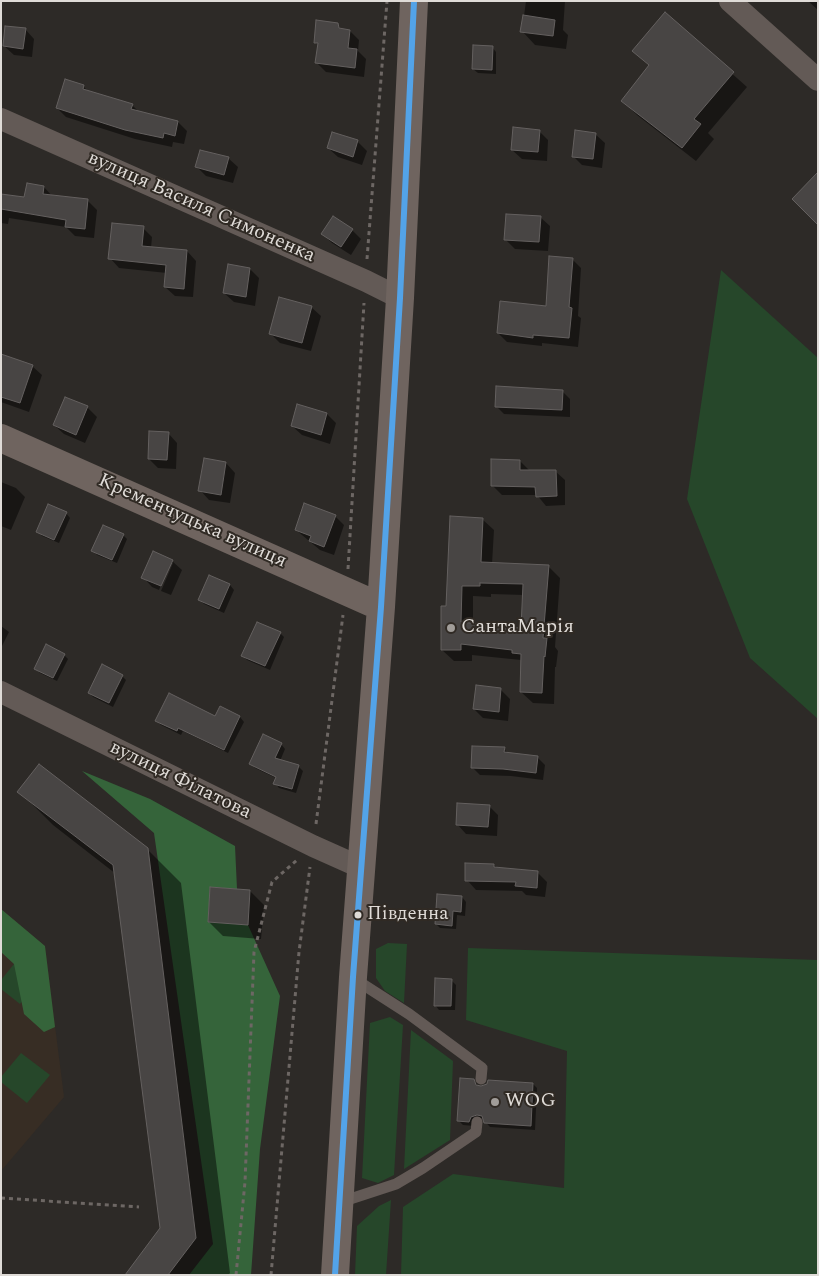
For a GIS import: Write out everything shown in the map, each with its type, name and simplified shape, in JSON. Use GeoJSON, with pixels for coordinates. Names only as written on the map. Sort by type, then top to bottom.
{"type":"FeatureCollection","features":[{"type":"Feature","properties":{"kind":"main road"},"geometry":{"type":"LineString","coordinates":[[335,1275],[352,977],[382,607],[400,298],[414,1]]}},
{"type":"Feature","properties":{"kind":"main road","name":"Кременчуцька вулиця"},"geometry":{"type":"LineString","coordinates":[[1,438],[382,607]]}},
{"type":"Feature","properties":{"kind":"street"},"geometry":{"type":"LineString","coordinates":[[731,2],[818,80]]}},
{"type":"Feature","properties":{"kind":"street","name":"вулиця Василя Симоненка"},"geometry":{"type":"LineString","coordinates":[[1,119],[366,281],[400,298]]}},
{"type":"Feature","properties":{"kind":"street","name":"вулиця Філатова"},"geometry":{"type":"LineString","coordinates":[[1,692],[313,846],[360,867]]}},
{"type":"Feature","properties":{"kind":"lane"},"geometry":{"type":"LineString","coordinates":[[352,977],[409,1014],[482,1068],[481,1079]]}},
{"type":"Feature","properties":{"kind":"lane"},"geometry":{"type":"LineString","coordinates":[[339,1203],[396,1184],[476,1132],[477,1122]]}},
{"type":"Feature","properties":{"kind":"path"},"geometry":{"type":"LineString","coordinates":[[270,1275],[299,952],[347,591],[366,281],[387,1]]}},
{"type":"Feature","properties":{"kind":"path"},"geometry":{"type":"LineString","coordinates":[[236,1275],[246,1182],[254,952],[272,882],[313,846]]}},
{"type":"Feature","properties":{"kind":"path"},"geometry":{"type":"LineString","coordinates":[[1,1198],[139,1207]]}},
{"type":"Feature","properties":{"kind":"shaded area"},"geometry":{"type":"Polygon","coordinates":[[[1,909],[45,946],[64,1097],[1,1171],[1,909]]]}},
{"type":"Feature","properties":{"kind":"green space"},"geometry":{"type":"Polygon","coordinates":[[[721,270],[818,358],[818,719],[750,658],[687,499],[721,270]]]}},
{"type":"Feature","properties":{"kind":"green space"},"geometry":{"type":"Polygon","coordinates":[[[82,771],[150,799],[235,846],[237,889],[210,887],[208,922],[248,925],[280,996],[260,1149],[251,1275],[189,1275],[213,1244],[154,833],[82,771]]]}},
{"type":"Feature","properties":{"kind":"green space"},"geometry":{"type":"Polygon","coordinates":[[[1,909],[45,946],[55,1027],[44,1032],[24,1014],[14,964],[1,952],[1,909]]]}},
{"type":"Feature","properties":{"kind":"green space"},"geometry":{"type":"Polygon","coordinates":[[[388,943],[407,944],[404,1003],[385,991],[376,978],[376,949],[388,943]]]}},
{"type":"Feature","properties":{"kind":"green space"},"geometry":{"type":"Polygon","coordinates":[[[468,948],[818,960],[818,1275],[401,1275],[403,1207],[453,1174],[564,1188],[567,1051],[466,1020],[468,948]]]}},
{"type":"Feature","properties":{"kind":"green space"},"geometry":{"type":"Polygon","coordinates":[[[14,964],[37,983],[20,1004],[1,989],[1,980],[14,964]]]}},
{"type":"Feature","properties":{"kind":"green space"},"geometry":{"type":"Polygon","coordinates":[[[390,1017],[403,1025],[394,1175],[378,1183],[362,1178],[370,1023],[390,1017]]]}},
{"type":"Feature","properties":{"kind":"green space"},"geometry":{"type":"Polygon","coordinates":[[[411,1030],[453,1061],[450,1140],[404,1169],[411,1030]]]}},
{"type":"Feature","properties":{"kind":"green space"},"geometry":{"type":"Polygon","coordinates":[[[21,1053],[50,1075],[27,1103],[1,1082],[1,1077],[21,1053]]]}},
{"type":"Feature","properties":{"kind":"green space"},"geometry":{"type":"Polygon","coordinates":[[[391,1200],[386,1275],[355,1275],[357,1226],[379,1206],[391,1200]]]}},
{"type":"Feature","properties":{"kind":"building"},"geometry":{"type":"Polygon","coordinates":[[[665,12],[734,72],[694,119],[701,124],[682,148],[621,101],[649,65],[632,51],[665,12]]]}},
{"type":"Feature","properties":{"kind":"building"},"geometry":{"type":"Polygon","coordinates":[[[523,15],[555,20],[553,36],[520,32],[523,15]]]}},
{"type":"Feature","properties":{"kind":"building"},"geometry":{"type":"Polygon","coordinates":[[[316,20],[338,23],[339,28],[350,30],[348,48],[357,49],[355,68],[315,63],[318,43],[314,43],[316,20]]]}},
{"type":"Feature","properties":{"kind":"building"},"geometry":{"type":"Polygon","coordinates":[[[5,26],[26,28],[23,49],[3,46],[5,26]]]}},
{"type":"Feature","properties":{"kind":"building"},"geometry":{"type":"Polygon","coordinates":[[[473,45],[493,46],[492,70],[472,69],[473,45]]]}},
{"type":"Feature","properties":{"kind":"building"},"geometry":{"type":"Polygon","coordinates":[[[65,79],[84,85],[83,89],[133,104],[131,109],[178,121],[175,136],[164,133],[163,138],[125,130],[56,108],[65,79]]]}},
{"type":"Feature","properties":{"kind":"building"},"geometry":{"type":"Polygon","coordinates":[[[513,127],[540,130],[538,152],[511,150],[513,127]]]}},
{"type":"Feature","properties":{"kind":"building"},"geometry":{"type":"Polygon","coordinates":[[[575,130],[596,133],[593,159],[572,157],[575,130]]]}},
{"type":"Feature","properties":{"kind":"building"},"geometry":{"type":"Polygon","coordinates":[[[332,132],[358,140],[353,157],[327,148],[332,132]]]}},
{"type":"Feature","properties":{"kind":"building"},"geometry":{"type":"Polygon","coordinates":[[[200,150],[229,157],[224,175],[195,167],[200,150]]]}},
{"type":"Feature","properties":{"kind":"building"},"geometry":{"type":"Polygon","coordinates":[[[818,172],[818,225],[792,199],[818,172]]]}},
{"type":"Feature","properties":{"kind":"building"},"geometry":{"type":"Polygon","coordinates":[[[27,183],[44,186],[43,194],[88,199],[85,229],[65,227],[66,220],[1,209],[1,194],[24,197],[27,183]]]}},
{"type":"Feature","properties":{"kind":"building"},"geometry":{"type":"Polygon","coordinates":[[[506,214],[541,216],[539,242],[504,240],[506,214]]]}},
{"type":"Feature","properties":{"kind":"building"},"geometry":{"type":"Polygon","coordinates":[[[333,216],[353,229],[341,247],[321,234],[333,216]]]}},
{"type":"Feature","properties":{"kind":"building"},"geometry":{"type":"Polygon","coordinates":[[[112,223],[144,226],[142,246],[187,250],[184,289],[164,287],[166,265],[108,259],[112,223]]]}},
{"type":"Feature","properties":{"kind":"building"},"geometry":{"type":"Polygon","coordinates":[[[549,256],[573,258],[569,307],[572,308],[569,338],[533,335],[533,338],[497,333],[500,301],[546,306],[549,256]]]}},
{"type":"Feature","properties":{"kind":"building"},"geometry":{"type":"Polygon","coordinates":[[[228,264],[250,268],[246,297],[223,293],[228,264]]]}},
{"type":"Feature","properties":{"kind":"building"},"geometry":{"type":"Polygon","coordinates":[[[279,297],[312,306],[302,343],[269,334],[279,297]]]}},
{"type":"Feature","properties":{"kind":"building"},"geometry":{"type":"Polygon","coordinates":[[[1,354],[33,365],[20,403],[1,397],[1,354]]]}},
{"type":"Feature","properties":{"kind":"building"},"geometry":{"type":"Polygon","coordinates":[[[496,386],[563,390],[562,410],[495,407],[496,386]]]}},
{"type":"Feature","properties":{"kind":"building"},"geometry":{"type":"Polygon","coordinates":[[[65,397],[88,406],[76,435],[53,425],[65,397]]]}},
{"type":"Feature","properties":{"kind":"building"},"geometry":{"type":"Polygon","coordinates":[[[297,404],[327,413],[321,435],[291,426],[297,404]]]}},
{"type":"Feature","properties":{"kind":"building"},"geometry":{"type":"Polygon","coordinates":[[[149,431],[169,432],[167,460],[148,459],[149,431]]]}},
{"type":"Feature","properties":{"kind":"building"},"geometry":{"type":"Polygon","coordinates":[[[204,458],[226,462],[221,495],[198,491],[204,458]]]}},
{"type":"Feature","properties":{"kind":"building"},"geometry":{"type":"Polygon","coordinates":[[[491,459],[520,460],[520,470],[556,470],[557,496],[536,497],[535,487],[491,486],[491,459]]]}},
{"type":"Feature","properties":{"kind":"building"},"geometry":{"type":"Polygon","coordinates":[[[304,503],[336,515],[324,547],[309,541],[311,536],[295,530],[304,503]]]}},
{"type":"Feature","properties":{"kind":"building"},"geometry":{"type":"Polygon","coordinates":[[[48,504],[67,512],[54,540],[36,532],[48,504]]]}},
{"type":"Feature","properties":{"kind":"building"},"geometry":{"type":"Polygon","coordinates":[[[450,516],[483,518],[481,562],[549,565],[543,638],[547,638],[542,693],[520,692],[521,654],[512,653],[512,650],[461,644],[461,650],[441,650],[441,606],[446,606],[450,516]],[[480,583],[480,586],[462,586],[461,622],[521,628],[523,584],[480,583]]]}},
{"type":"Feature","properties":{"kind":"building"},"geometry":{"type":"Polygon","coordinates":[[[103,525],[124,534],[112,560],[91,551],[103,525]]]}},
{"type":"Feature","properties":{"kind":"building"},"geometry":{"type":"Polygon","coordinates":[[[153,551],[173,560],[161,586],[141,578],[153,551]]]}},
{"type":"Feature","properties":{"kind":"building"},"geometry":{"type":"Polygon","coordinates":[[[209,575],[230,584],[219,609],[198,600],[209,575]]]}},
{"type":"Feature","properties":{"kind":"building"},"geometry":{"type":"Polygon","coordinates":[[[257,622],[281,632],[265,666],[241,656],[257,622]]]}},
{"type":"Feature","properties":{"kind":"building"},"geometry":{"type":"Polygon","coordinates":[[[46,644],[65,654],[53,678],[34,669],[46,644]]]}},
{"type":"Feature","properties":{"kind":"building"},"geometry":{"type":"Polygon","coordinates":[[[102,664],[123,675],[109,703],[88,693],[102,664]]]}},
{"type":"Feature","properties":{"kind":"building"},"geometry":{"type":"Polygon","coordinates":[[[476,685],[501,688],[499,712],[473,709],[476,685]]]}},
{"type":"Feature","properties":{"kind":"building"},"geometry":{"type":"Polygon","coordinates":[[[169,693],[215,716],[220,706],[240,716],[224,750],[178,728],[177,731],[155,721],[169,693]]]}},
{"type":"Feature","properties":{"kind":"building"},"geometry":{"type":"Polygon","coordinates":[[[263,734],[282,743],[275,758],[299,765],[292,789],[273,784],[276,777],[249,764],[263,734]]]}},
{"type":"Feature","properties":{"kind":"building"},"geometry":{"type":"Polygon","coordinates":[[[472,746],[505,747],[504,752],[538,756],[536,773],[471,768],[472,746]]]}},
{"type":"Feature","properties":{"kind":"building"},"geometry":{"type":"Polygon","coordinates":[[[39,764],[148,848],[196,1238],[168,1275],[125,1275],[160,1228],[113,865],[17,792],[39,764]]]}},
{"type":"Feature","properties":{"kind":"building"},"geometry":{"type":"Polygon","coordinates":[[[457,803],[490,805],[488,827],[456,825],[457,803]]]}},
{"type":"Feature","properties":{"kind":"building"},"geometry":{"type":"Polygon","coordinates":[[[465,863],[494,864],[494,867],[538,871],[537,888],[515,886],[516,882],[465,881],[465,863]]]}},
{"type":"Feature","properties":{"kind":"building"},"geometry":{"type":"Polygon","coordinates":[[[210,887],[250,890],[248,925],[208,922],[210,887]]]}},
{"type":"Feature","properties":{"kind":"building"},"geometry":{"type":"Polygon","coordinates":[[[437,894],[462,896],[461,912],[453,911],[452,926],[435,924],[437,894]]]}},
{"type":"Feature","properties":{"kind":"building"},"geometry":{"type":"Polygon","coordinates":[[[435,978],[452,979],[451,1006],[434,1006],[435,978]]]}},
{"type":"Feature","properties":{"kind":"building","name":"WOG"},"geometry":{"type":"Polygon","coordinates":[[[460,1078],[474,1079],[476,1085],[481,1086],[487,1084],[488,1080],[533,1083],[531,1126],[484,1123],[482,1116],[477,1115],[471,1117],[469,1122],[457,1121],[460,1078]]]}},
{"type":"Feature","properties":{"kind":"transit line"},"geometry":{"type":"LineString","coordinates":[[335,1275],[353,977],[381,607],[400,298],[414,1]]}},
{"type":"Feature","properties":{"kind":"place","name":"СантаМарія"},"geometry":{"type":"Point","coordinates":[451,628]}},
{"type":"Feature","properties":{"kind":"place","name":"Південна"},"geometry":{"type":"Point","coordinates":[358,915]}},
{"type":"Feature","properties":{"kind":"place","name":"WOG"},"geometry":{"type":"Point","coordinates":[495,1102]}}]}
